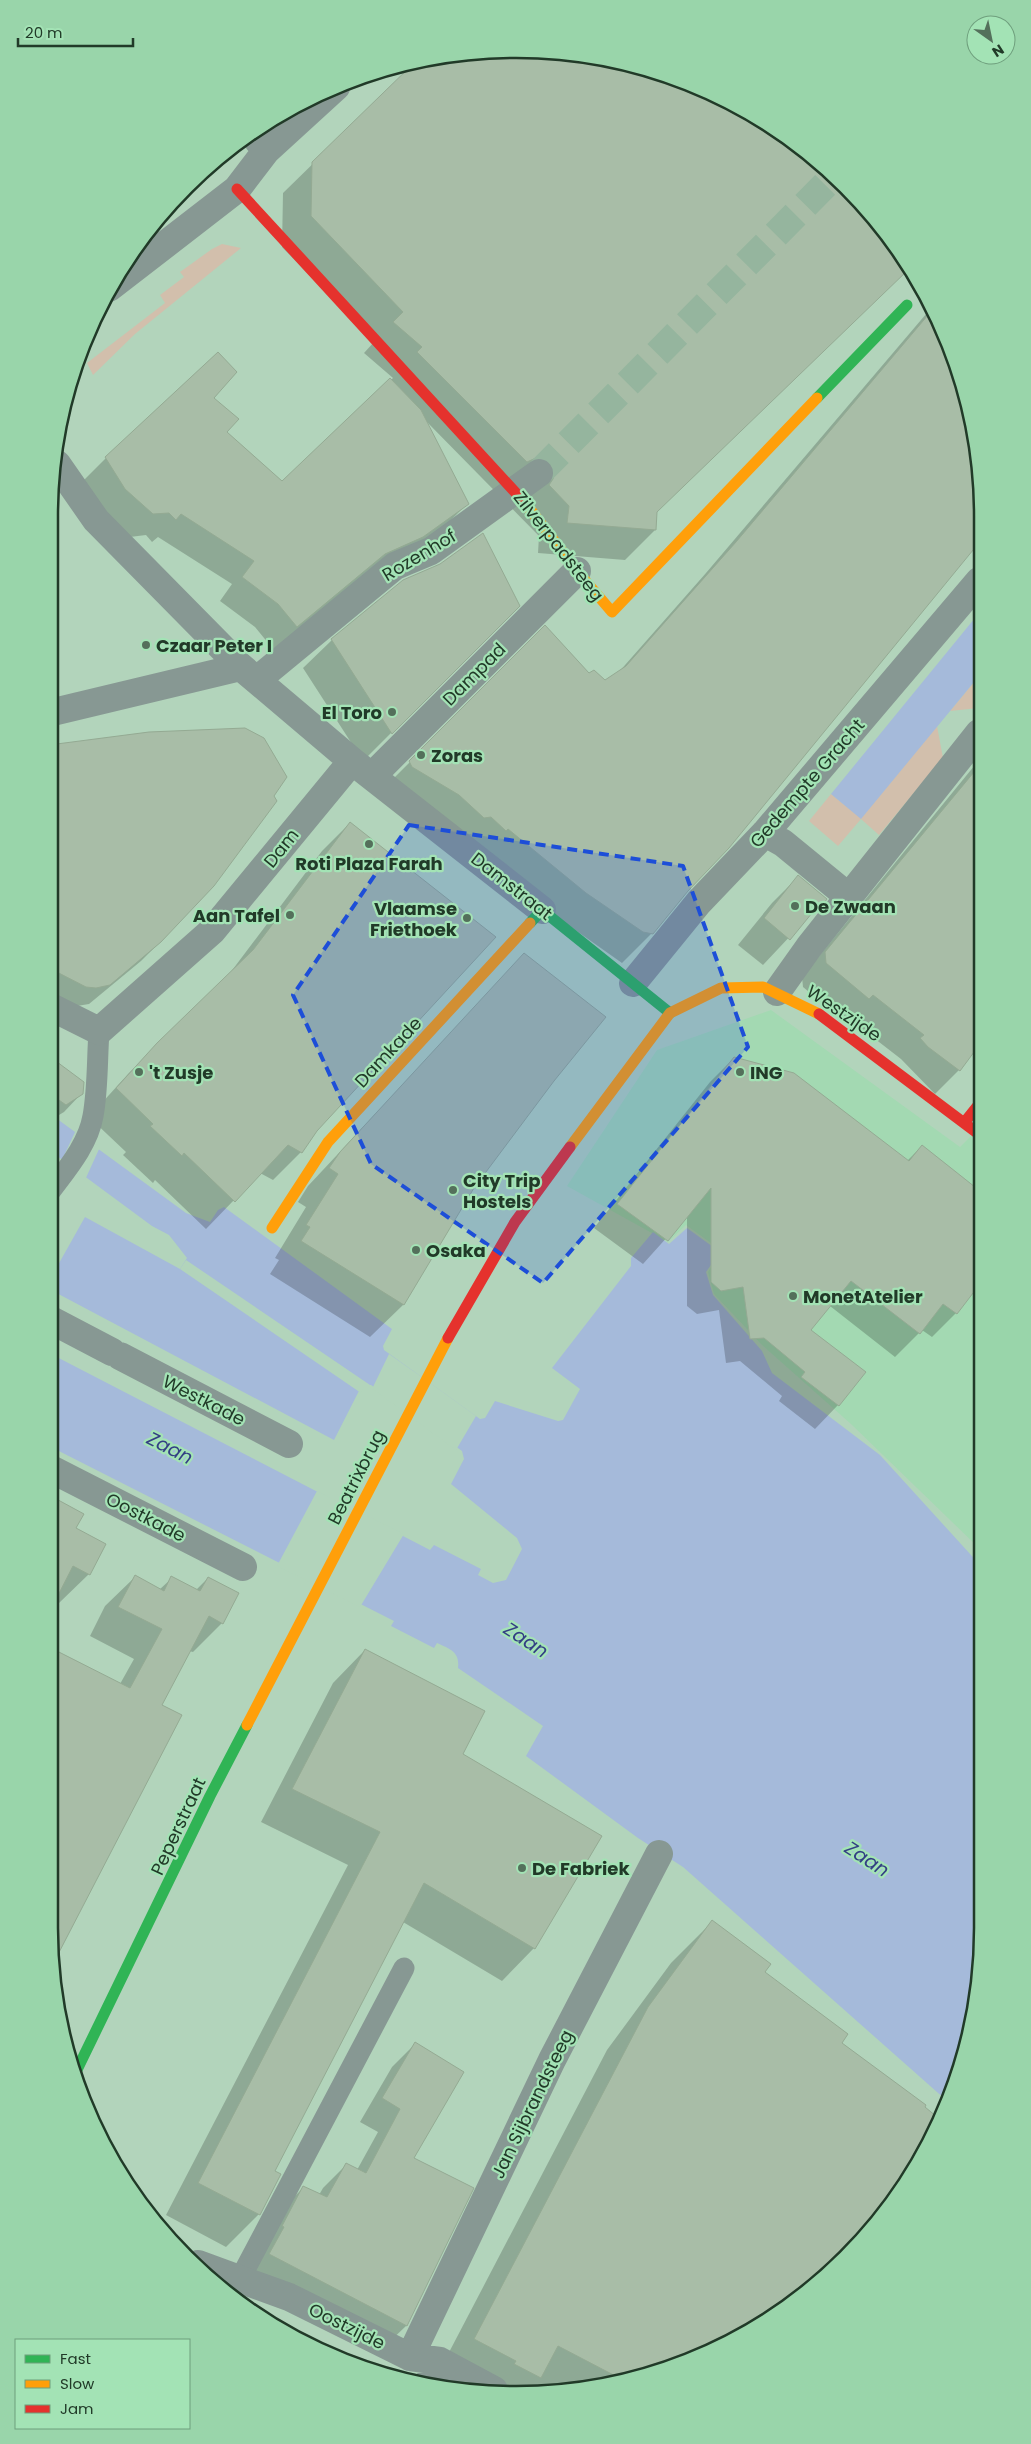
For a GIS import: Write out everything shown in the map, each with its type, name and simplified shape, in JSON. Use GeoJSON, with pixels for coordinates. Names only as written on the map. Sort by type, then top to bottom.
{"type":"FeatureCollection","features":[{"type":"Feature","properties":{"kind":"street"},"geometry":{"type":"LineString","coordinates":[[126,275],[237,189],[258,142],[302,111]]}},
{"type":"Feature","properties":{"kind":"street","name":"Zilverpadsteeg"},"geometry":{"type":"LineString","coordinates":[[237,189],[516,490],[577,571],[612,612],[907,305]]}},
{"type":"Feature","properties":{"kind":"street"},"geometry":{"type":"LineString","coordinates":[[60,468],[96,520],[249,673],[362,769]]}},
{"type":"Feature","properties":{"kind":"street","name":"Rozenhof"},"geometry":{"type":"LineString","coordinates":[[249,673],[395,566],[431,552],[538,473]]}},
{"type":"Feature","properties":{"kind":"street","name":"Dampad"},"geometry":{"type":"LineString","coordinates":[[362,769],[577,571]]}},
{"type":"Feature","properties":{"kind":"street","name":"Gedempte Gracht"},"geometry":{"type":"LineString","coordinates":[[633,983],[699,902],[774,838],[974,586]]}},
{"type":"Feature","properties":{"kind":"street"},"geometry":{"type":"LineString","coordinates":[[58,711],[249,673]]}},
{"type":"Feature","properties":{"kind":"street"},"geometry":{"type":"LineString","coordinates":[[777,992],[809,947],[974,739]]}},
{"type":"Feature","properties":{"kind":"street","name":"Damstraat"},"geometry":{"type":"LineString","coordinates":[[362,769],[670,1013]]}},
{"type":"Feature","properties":{"kind":"street","name":"Dam"},"geometry":{"type":"LineString","coordinates":[[99,1031],[212,931],[362,769]]}},
{"type":"Feature","properties":{"kind":"street"},"geometry":{"type":"LineString","coordinates":[[774,838],[849,897]]}},
{"type":"Feature","properties":{"kind":"street","name":"Damkade"},"geometry":{"type":"LineString","coordinates":[[272,1228],[328,1142],[542,910]]}},
{"type":"Feature","properties":{"kind":"street","name":"Westzijde"},"geometry":{"type":"LineString","coordinates":[[670,1013],[721,988],[763,987],[777,992],[815,1011],[974,1130]]}},
{"type":"Feature","properties":{"kind":"street"},"geometry":{"type":"LineString","coordinates":[[58,1010],[99,1031]]}},
{"type":"Feature","properties":{"kind":"street","name":"Beatrixbrug"},"geometry":{"type":"LineString","coordinates":[[317,1591],[449,1336],[516,1222],[670,1013]]}},
{"type":"Feature","properties":{"kind":"street"},"geometry":{"type":"LineString","coordinates":[[964,1123],[974,1111]]}},
{"type":"Feature","properties":{"kind":"street","name":"Westkade"},"geometry":{"type":"LineString","coordinates":[[58,1324],[289,1444]]}},
{"type":"Feature","properties":{"kind":"street","name":"Oostkade"},"geometry":{"type":"LineString","coordinates":[[58,1473],[243,1567]]}},
{"type":"Feature","properties":{"kind":"street","name":"Peperstraat"},"geometry":{"type":"LineString","coordinates":[[79,2066],[166,1892],[210,1796],[317,1591]]}},
{"type":"Feature","properties":{"kind":"street","name":"Jan Sijbrandsteeg"},"geometry":{"type":"LineString","coordinates":[[410,2357],[552,2060],[659,1854]]}},
{"type":"Feature","properties":{"kind":"street","name":"Oostzijde"},"geometry":{"type":"LineString","coordinates":[[208,2268],[289,2297],[410,2357],[440,2361],[487,2386]]}},
{"type":"Feature","properties":{"kind":"street"},"geometry":{"type":"LineString","coordinates":[[430,2379],[440,2361]]}},
{"type":"Feature","properties":{"kind":"lane"},"geometry":{"type":"LineString","coordinates":[[58,1182],[68,1169],[89,1127],[99,1031]]}},
{"type":"Feature","properties":{"kind":"lane"},"geometry":{"type":"LineString","coordinates":[[240,2279],[404,1968]]}},
{"type":"Feature","properties":{"kind":"highlighted area"},"geometry":{"type":"Polygon","coordinates":[[[409,825],[683,866],[748,1047],[543,1283],[371,1164],[293,995],[409,825]]]}},
{"type":"Feature","properties":{"kind":"shaded area"},"geometry":{"type":"Polygon","coordinates":[[[222,244],[241,248],[135,334],[93,375],[87,363],[165,303],[160,295],[184,277],[180,272],[222,244]]]}},
{"type":"Feature","properties":{"kind":"shaded area"},"geometry":{"type":"Polygon","coordinates":[[[974,682],[974,709],[950,711],[974,682]]]}},
{"type":"Feature","properties":{"kind":"shaded area"},"geometry":{"type":"Polygon","coordinates":[[[937,726],[943,758],[879,835],[861,819],[838,846],[809,821],[831,794],[861,818],[937,726]]]}},
{"type":"Feature","properties":{"kind":"shaded area"},"geometry":{"type":"Polygon","coordinates":[[[771,1010],[960,1147],[974,1133],[974,1543],[851,1424],[761,1344],[714,1294],[708,1272],[722,1251],[686,1225],[668,1242],[567,1186],[657,1050],[771,1010]]]}},
{"type":"Feature","properties":{"kind":"water"},"geometry":{"type":"Polygon","coordinates":[[[974,619],[974,682],[861,819],[831,794],[974,619]]]}},
{"type":"Feature","properties":{"kind":"water","name":"Zaan"},"geometry":{"type":"Polygon","coordinates":[[[58,1120],[186,1213],[210,1222],[218,1210],[224,1207],[392,1329],[383,1346],[384,1350],[480,1419],[485,1418],[495,1401],[558,1421],[563,1420],[580,1389],[552,1368],[631,1266],[631,1258],[653,1232],[669,1244],[687,1228],[720,1252],[706,1272],[713,1295],[762,1351],[772,1373],[880,1455],[974,1558],[973,1958],[965,2018],[958,2047],[942,2096],[683,1867],[638,1838],[526,1756],[543,1726],[458,1668],[456,1655],[450,1649],[437,1643],[434,1648],[391,1626],[394,1621],[58,1451],[58,1358],[430,1550],[434,1545],[481,1569],[478,1575],[493,1583],[506,1580],[522,1549],[517,1538],[451,1484],[464,1459],[462,1451],[371,1385],[362,1385],[334,1440],[58,1294],[58,1265],[85,1217],[180,1269],[187,1258],[169,1235],[152,1226],[58,1157],[58,1120]]]}},
{"type":"Feature","properties":{"kind":"pier"},"geometry":{"type":"Polygon","coordinates":[[[76,1130],[100,1147],[85,1180],[61,1162],[76,1130]]]}},
{"type":"Feature","properties":{"kind":"pier"},"geometry":{"type":"Polygon","coordinates":[[[186,1260],[373,1387],[389,1354],[426,1380],[476,1416],[456,1450],[370,1387],[364,1387],[361,1393],[180,1269],[186,1260]]]}},
{"type":"Feature","properties":{"kind":"pier"},"geometry":{"type":"Polygon","coordinates":[[[317,1491],[404,1534],[360,1607],[277,1566],[317,1491]]]}},
{"type":"Feature","properties":{"kind":"building"},"geometry":{"type":"Polygon","coordinates":[[[486,58],[545,58],[605,66],[634,73],[691,92],[744,119],[770,135],[817,171],[839,192],[879,237],[904,274],[657,512],[656,530],[567,523],[569,506],[549,485],[555,472],[551,464],[545,459],[538,457],[527,462],[417,352],[422,347],[393,322],[403,312],[311,216],[312,162],[406,71],[456,61],[486,58]]]}},
{"type":"Feature","properties":{"kind":"building"},"geometry":{"type":"Polygon","coordinates":[[[927,316],[949,368],[965,426],[973,486],[974,549],[729,848],[688,891],[653,934],[643,932],[586,893],[508,829],[506,831],[491,817],[484,818],[459,795],[412,767],[409,761],[545,625],[589,673],[594,670],[605,680],[626,666],[736,542],[927,316]]]}},
{"type":"Feature","properties":{"kind":"building"},"geometry":{"type":"Polygon","coordinates":[[[218,352],[237,372],[214,398],[239,419],[227,432],[282,481],[390,378],[421,410],[469,504],[423,537],[385,554],[297,627],[278,604],[242,577],[254,561],[181,514],[176,520],[169,513],[153,514],[125,489],[105,457],[218,352]]]}},
{"type":"Feature","properties":{"kind":"building"},"geometry":{"type":"Polygon","coordinates":[[[483,533],[520,606],[392,734],[331,639],[403,580],[440,564],[483,533]]]}},
{"type":"Feature","properties":{"kind":"building"},"geometry":{"type":"Polygon","coordinates":[[[245,728],[264,738],[287,777],[274,796],[277,801],[214,886],[161,942],[110,985],[96,988],[86,987],[58,973],[58,744],[149,732],[245,728]]]}},
{"type":"Feature","properties":{"kind":"building"},"geometry":{"type":"Polygon","coordinates":[[[974,772],[974,1052],[960,1071],[928,1047],[920,1038],[924,1035],[873,995],[869,999],[826,963],[825,952],[974,772]]]}},
{"type":"Feature","properties":{"kind":"building"},"geometry":{"type":"Polygon","coordinates":[[[350,822],[496,937],[317,1131],[302,1153],[288,1145],[235,1202],[184,1153],[182,1156],[150,1126],[153,1124],[116,1088],[157,1043],[253,950],[350,822]]]}},
{"type":"Feature","properties":{"kind":"building","name":"De Zwaan"},"geometry":{"type":"Polygon","coordinates":[[[798,875],[827,899],[821,907],[821,902],[790,940],[764,918],[798,875]]]}},
{"type":"Feature","properties":{"kind":"building"},"geometry":{"type":"Polygon","coordinates":[[[524,953],[606,1017],[554,1081],[474,1188],[404,1305],[301,1241],[310,1227],[306,1225],[338,1174],[329,1168],[340,1152],[524,953]]]}},
{"type":"Feature","properties":{"kind":"building"},"geometry":{"type":"Polygon","coordinates":[[[734,1057],[794,1073],[909,1161],[922,1145],[974,1186],[974,1292],[957,1314],[943,1304],[920,1334],[851,1281],[811,1330],[866,1372],[839,1406],[801,1377],[805,1372],[764,1338],[750,1339],[743,1287],[721,1291],[711,1282],[711,1188],[668,1241],[617,1204],[734,1057]]]}},
{"type":"Feature","properties":{"kind":"building"},"geometry":{"type":"Polygon","coordinates":[[[58,1063],[84,1082],[83,1094],[66,1105],[58,1099],[58,1063]]]}},
{"type":"Feature","properties":{"kind":"building"},"geometry":{"type":"Polygon","coordinates":[[[58,1500],[84,1514],[76,1528],[106,1544],[90,1575],[73,1566],[58,1595],[58,1500]]]}},
{"type":"Feature","properties":{"kind":"building"},"geometry":{"type":"Polygon","coordinates":[[[135,1575],[164,1591],[171,1576],[200,1591],[208,1577],[239,1593],[223,1624],[209,1616],[162,1705],[182,1715],[58,1954],[58,1652],[130,1688],[162,1629],[118,1607],[135,1575]]]}},
{"type":"Feature","properties":{"kind":"building"},"geometry":{"type":"Polygon","coordinates":[[[365,1649],[485,1711],[463,1754],[602,1836],[535,1949],[424,1883],[275,2171],[281,2174],[260,2215],[198,2183],[380,1832],[292,1789],[365,1649]]]}},
{"type":"Feature","properties":{"kind":"building"},"geometry":{"type":"Polygon","coordinates":[[[712,1920],[771,1964],[765,1972],[848,2034],[842,2043],[926,2105],[925,2107],[934,2114],[912,2158],[896,2183],[860,2230],[817,2273],[770,2309],[744,2325],[691,2352],[615,2376],[558,2346],[541,2378],[514,2364],[516,2361],[474,2339],[648,2007],[712,1920]]]}},
{"type":"Feature","properties":{"kind":"building"},"geometry":{"type":"Polygon","coordinates":[[[415,2042],[464,2072],[414,2158],[474,2188],[407,2326],[269,2254],[303,2186],[327,2197],[346,2163],[366,2173],[400,2109],[382,2098],[415,2042]]]}},
{"type":"Feature","properties":{"kind":"tunnel"},"geometry":{"type":"LineString","coordinates":[[539,473],[828,182]]}},
{"type":"Feature","properties":{"kind":"traffic: fast"},"geometry":{"type":"LineString","coordinates":[[817,398],[907,305]]}},
{"type":"Feature","properties":{"kind":"traffic: fast"},"geometry":{"type":"LineString","coordinates":[[530,923],[542,910],[670,1013]]}},
{"type":"Feature","properties":{"kind":"traffic: fast"},"geometry":{"type":"LineString","coordinates":[[79,2066],[210,1796],[247,1725]]}},
{"type":"Feature","properties":{"kind":"traffic: slow"},"geometry":{"type":"LineString","coordinates":[[526,504],[577,571],[612,612],[817,398]]}},
{"type":"Feature","properties":{"kind":"traffic: slow"},"geometry":{"type":"LineString","coordinates":[[272,1228],[328,1142],[530,923]]}},
{"type":"Feature","properties":{"kind":"traffic: slow"},"geometry":{"type":"LineString","coordinates":[[570,1147],[670,1013],[721,988],[763,987],[819,1014]]}},
{"type":"Feature","properties":{"kind":"traffic: slow"},"geometry":{"type":"LineString","coordinates":[[247,1725],[448,1338]]}},
{"type":"Feature","properties":{"kind":"traffic: jam"},"geometry":{"type":"LineString","coordinates":[[237,189],[526,504]]}},
{"type":"Feature","properties":{"kind":"traffic: jam"},"geometry":{"type":"LineString","coordinates":[[819,1014],[974,1130]]}},
{"type":"Feature","properties":{"kind":"traffic: jam"},"geometry":{"type":"LineString","coordinates":[[964,1123],[974,1110]]}},
{"type":"Feature","properties":{"kind":"traffic: jam"},"geometry":{"type":"LineString","coordinates":[[448,1338],[515,1222],[570,1147]]}},
{"type":"Feature","properties":{"kind":"place","name":"Czaar Peter I"},"geometry":{"type":"Point","coordinates":[146,645]}},
{"type":"Feature","properties":{"kind":"place","name":"El Toro"},"geometry":{"type":"Point","coordinates":[392,712]}},
{"type":"Feature","properties":{"kind":"place","name":"Zoras"},"geometry":{"type":"Point","coordinates":[421,755]}},
{"type":"Feature","properties":{"kind":"place","name":"Roti Plaza Farah"},"geometry":{"type":"Point","coordinates":[369,844]}},
{"type":"Feature","properties":{"kind":"place","name":"De Zwaan"},"geometry":{"type":"Point","coordinates":[795,906]}},
{"type":"Feature","properties":{"kind":"place","name":"Aan Tafel"},"geometry":{"type":"Point","coordinates":[290,915]}},
{"type":"Feature","properties":{"kind":"place","name":"Vlaamse Friethoek"},"geometry":{"type":"Point","coordinates":[467,918]}},
{"type":"Feature","properties":{"kind":"place","name":"'t Zusje"},"geometry":{"type":"Point","coordinates":[139,1072]}},
{"type":"Feature","properties":{"kind":"place","name":"ING"},"geometry":{"type":"Point","coordinates":[740,1072]}},
{"type":"Feature","properties":{"kind":"place","name":"City Trip Hostels"},"geometry":{"type":"Point","coordinates":[453,1190]}},
{"type":"Feature","properties":{"kind":"place","name":"Osaka"},"geometry":{"type":"Point","coordinates":[416,1250]}},
{"type":"Feature","properties":{"kind":"place","name":"MonetAtelier"},"geometry":{"type":"Point","coordinates":[793,1296]}},
{"type":"Feature","properties":{"kind":"place","name":"De Fabriek"},"geometry":{"type":"Point","coordinates":[522,1868]}}]}
